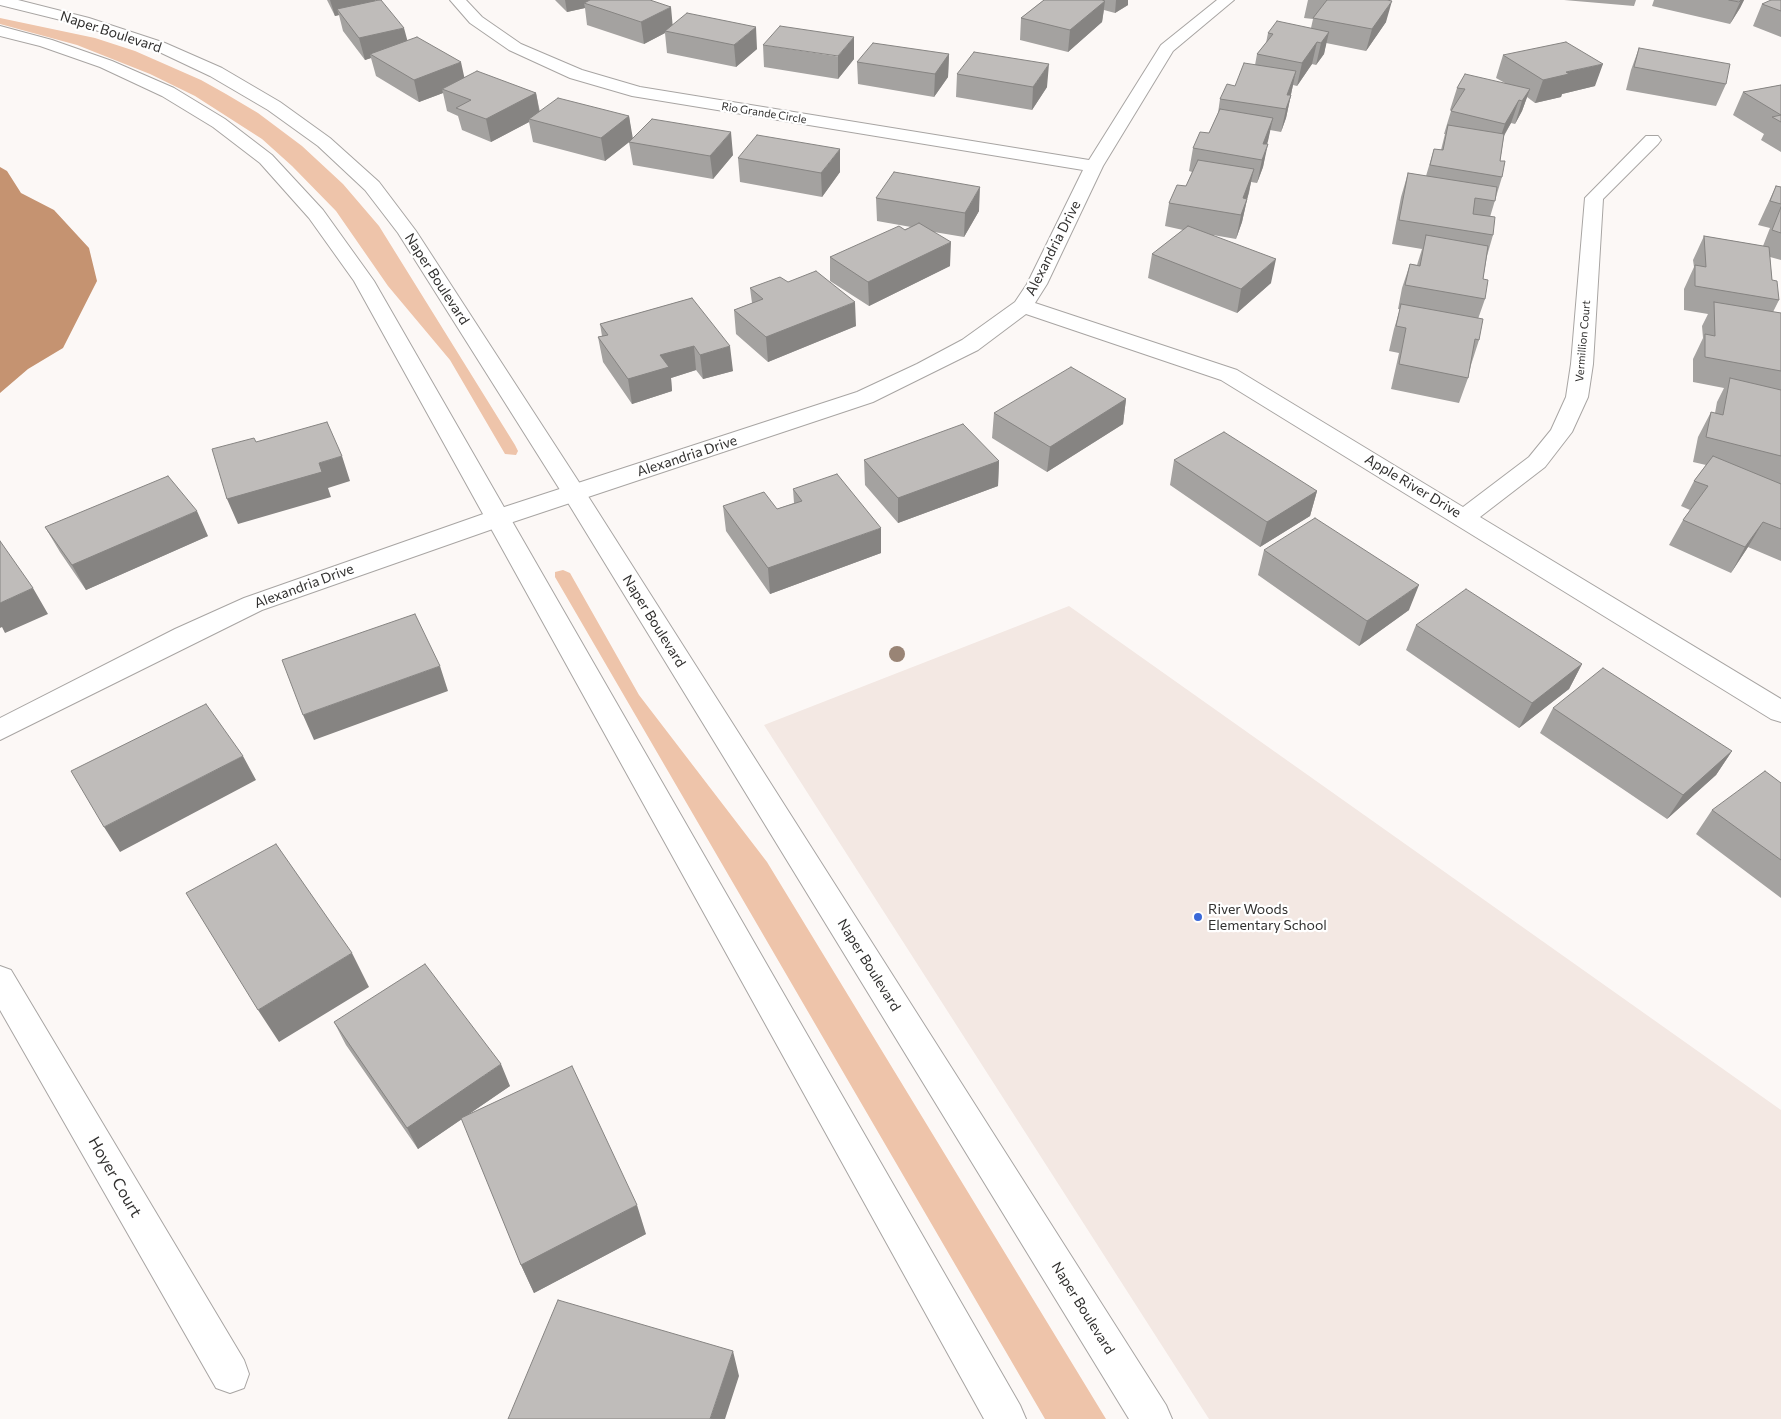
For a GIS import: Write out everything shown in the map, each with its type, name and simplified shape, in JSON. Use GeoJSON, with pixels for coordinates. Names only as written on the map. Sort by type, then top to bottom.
{"type":"FeatureCollection","features":[{"type":"Feature","properties":{"kind":"street","name":"Naper Boulevard"},"geometry":{"type":"LineString","coordinates":[[0,0],[82,21],[159,46],[216,72],[266,101],[324,142],[372,186],[406,231],[574,493],[1152,1419]]}},
{"type":"Feature","properties":{"kind":"street","name":"Rio Grande Circle"},"geometry":{"type":"LineString","coordinates":[[458,0],[476,20],[515,47],[576,74],[638,92],[1094,166]]}},
{"type":"Feature","properties":{"kind":"street","name":"Alexandria Drive"},"geometry":{"type":"LineString","coordinates":[[0,730],[184,636],[253,604],[498,518],[865,397],[925,369],[970,345],[1023,306],[1037,284],[1094,166],[1167,48],[1226,0]]}},
{"type":"Feature","properties":{"kind":"street"},"geometry":{"type":"LineString","coordinates":[[0,31],[46,43],[106,64],[168,92],[219,123],[266,159],[316,214],[364,281],[1006,1419]]}},
{"type":"Feature","properties":{"kind":"street","name":"Vermillion Court"},"geometry":{"type":"LineString","coordinates":[[1465,517],[1537,462],[1561,432],[1577,397],[1582,364],[1594,198],[1652,140]]}},
{"type":"Feature","properties":{"kind":"street","name":"Apple River Drive"},"geometry":{"type":"LineString","coordinates":[[1023,306],[1229,375],[1465,517],[1781,712]]}},
{"type":"Feature","properties":{"kind":"street","name":"Hoyer Court"},"geometry":{"type":"LineString","coordinates":[[0,980],[230,1374]]}},
{"type":"Feature","properties":{"kind":"shaded area"},"geometry":{"type":"Polygon","coordinates":[[[0,18],[95,38],[135,51],[201,80],[226,94],[258,113],[302,146],[343,184],[379,226],[515,445],[518,451],[516,455],[505,454],[450,360],[388,286],[336,211],[292,166],[262,139],[195,96],[150,74],[77,45],[0,24],[0,18]]]}},
{"type":"Feature","properties":{"kind":"shaded area"},"geometry":{"type":"Polygon","coordinates":[[[0,167],[7,171],[21,193],[54,210],[89,248],[97,281],[63,348],[28,369],[0,393],[0,167]]]}},
{"type":"Feature","properties":{"kind":"shaded area"},"geometry":{"type":"Polygon","coordinates":[[[563,570],[570,573],[639,695],[767,862],[1106,1419],[1045,1419],[555,577],[555,572],[563,570]]]}},
{"type":"Feature","properties":{"kind":"shaded area","name":"River Woods Elementary School"},"geometry":{"type":"Polygon","coordinates":[[[1069,606],[1781,1110],[1781,1419],[1209,1419],[764,725],[1069,606]]]}},
{"type":"Feature","properties":{"kind":"building"},"geometry":{"type":"Polygon","coordinates":[[[379,0],[404,28],[359,38],[337,9],[379,0]]]}},
{"type":"Feature","properties":{"kind":"building"},"geometry":{"type":"Polygon","coordinates":[[[590,0],[650,0],[671,7],[641,22],[584,3],[590,0]]]}},
{"type":"Feature","properties":{"kind":"building"},"geometry":{"type":"Polygon","coordinates":[[[1044,0],[1105,1],[1070,30],[1021,18],[1044,0]]]}},
{"type":"Feature","properties":{"kind":"building"},"geometry":{"type":"Polygon","coordinates":[[[1327,0],[1392,1],[1372,29],[1313,18],[1327,0]]]}},
{"type":"Feature","properties":{"kind":"building"},"geometry":{"type":"Polygon","coordinates":[[[1771,0],[1781,0],[1781,11],[1762,4],[1771,0]]]}},
{"type":"Feature","properties":{"kind":"building"},"geometry":{"type":"Polygon","coordinates":[[[687,13],[756,27],[734,45],[665,31],[687,13]]]}},
{"type":"Feature","properties":{"kind":"building"},"geometry":{"type":"Polygon","coordinates":[[[1277,21],[1329,32],[1321,43],[1317,42],[1302,63],[1257,54],[1273,34],[1268,33],[1277,21]]]}},
{"type":"Feature","properties":{"kind":"building"},"geometry":{"type":"Polygon","coordinates":[[[780,26],[854,37],[838,56],[763,45],[780,26]]]}},
{"type":"Feature","properties":{"kind":"building"},"geometry":{"type":"Polygon","coordinates":[[[417,37],[461,62],[414,80],[370,54],[417,37]]]}},
{"type":"Feature","properties":{"kind":"building"},"geometry":{"type":"Polygon","coordinates":[[[1566,42],[1603,64],[1566,72],[1569,74],[1543,80],[1503,55],[1566,42]]]}},
{"type":"Feature","properties":{"kind":"building"},"geometry":{"type":"Polygon","coordinates":[[[873,43],[949,54],[935,74],[857,62],[873,43]]]}},
{"type":"Feature","properties":{"kind":"building"},"geometry":{"type":"Polygon","coordinates":[[[1639,48],[1730,64],[1726,84],[1634,67],[1639,48]]]}},
{"type":"Feature","properties":{"kind":"building"},"geometry":{"type":"Polygon","coordinates":[[[974,52],[1049,64],[1033,87],[957,74],[974,52]]]}},
{"type":"Feature","properties":{"kind":"building"},"geometry":{"type":"Polygon","coordinates":[[[1244,63],[1296,71],[1287,95],[1291,95],[1286,109],[1220,99],[1227,84],[1235,86],[1244,63]]]}},
{"type":"Feature","properties":{"kind":"building"},"geometry":{"type":"Polygon","coordinates":[[[477,71],[536,93],[486,119],[456,108],[471,100],[442,89],[477,71]]]}},
{"type":"Feature","properties":{"kind":"building"},"geometry":{"type":"Polygon","coordinates":[[[1465,74],[1530,89],[1522,101],[1519,100],[1505,124],[1451,111],[1465,89],[1457,88],[1465,74]]]}},
{"type":"Feature","properties":{"kind":"building"},"geometry":{"type":"Polygon","coordinates":[[[1781,85],[1781,115],[1743,92],[1781,85]]]}},
{"type":"Feature","properties":{"kind":"building"},"geometry":{"type":"Polygon","coordinates":[[[558,98],[629,116],[601,138],[529,119],[558,98]]]}},
{"type":"Feature","properties":{"kind":"building"},"geometry":{"type":"Polygon","coordinates":[[[1220,109],[1273,118],[1263,144],[1268,144],[1262,160],[1193,148],[1200,132],[1209,133],[1220,109]]]}},
{"type":"Feature","properties":{"kind":"building"},"geometry":{"type":"Polygon","coordinates":[[[1781,115],[1781,122],[1772,117],[1781,115]]]}},
{"type":"Feature","properties":{"kind":"building"},"geometry":{"type":"Polygon","coordinates":[[[652,119],[731,132],[710,156],[629,142],[652,119]]]}},
{"type":"Feature","properties":{"kind":"building"},"geometry":{"type":"Polygon","coordinates":[[[1448,125],[1504,134],[1500,161],[1505,161],[1502,177],[1430,165],[1434,149],[1443,150],[1448,125]]]}},
{"type":"Feature","properties":{"kind":"building"},"geometry":{"type":"Polygon","coordinates":[[[757,135],[840,149],[821,173],[738,158],[757,135]]]}},
{"type":"Feature","properties":{"kind":"building"},"geometry":{"type":"Polygon","coordinates":[[[1198,160],[1254,169],[1243,198],[1247,199],[1241,215],[1169,203],[1177,185],[1186,186],[1198,160]]]}},
{"type":"Feature","properties":{"kind":"building"},"geometry":{"type":"Polygon","coordinates":[[[894,172],[980,187],[965,213],[876,198],[894,172]]]}},
{"type":"Feature","properties":{"kind":"building"},"geometry":{"type":"Polygon","coordinates":[[[1408,173],[1497,187],[1495,201],[1475,198],[1473,214],[1495,217],[1493,235],[1399,220],[1408,173]]]}},
{"type":"Feature","properties":{"kind":"building"},"geometry":{"type":"Polygon","coordinates":[[[1776,186],[1781,187],[1781,204],[1770,201],[1776,186]]]}},
{"type":"Feature","properties":{"kind":"building"},"geometry":{"type":"Polygon","coordinates":[[[1781,207],[1781,233],[1772,230],[1781,207]]]}},
{"type":"Feature","properties":{"kind":"building"},"geometry":{"type":"Polygon","coordinates":[[[919,223],[951,242],[868,282],[830,257],[899,226],[905,230],[919,223]]]}},
{"type":"Feature","properties":{"kind":"building"},"geometry":{"type":"Polygon","coordinates":[[[1188,226],[1276,259],[1241,289],[1152,254],[1188,226]]]}},
{"type":"Feature","properties":{"kind":"building"},"geometry":{"type":"Polygon","coordinates":[[[1426,235],[1488,246],[1483,279],[1488,280],[1485,299],[1405,285],[1410,264],[1420,266],[1426,235]]]}},
{"type":"Feature","properties":{"kind":"building"},"geometry":{"type":"Polygon","coordinates":[[[1704,236],[1769,247],[1772,280],[1777,281],[1779,300],[1695,286],[1695,265],[1706,267],[1704,236]]]}},
{"type":"Feature","properties":{"kind":"building"},"geometry":{"type":"Polygon","coordinates":[[[816,271],[855,302],[766,337],[734,310],[763,299],[750,288],[780,277],[788,282],[816,271]]]}},
{"type":"Feature","properties":{"kind":"building"},"geometry":{"type":"Polygon","coordinates":[[[692,298],[730,346],[700,355],[694,346],[660,355],[669,367],[628,379],[598,337],[608,335],[600,324],[692,298]]]}},
{"type":"Feature","properties":{"kind":"building"},"geometry":{"type":"Polygon","coordinates":[[[1714,302],[1781,313],[1781,371],[1705,357],[1705,334],[1715,336],[1714,302]]]}},
{"type":"Feature","properties":{"kind":"building"},"geometry":{"type":"Polygon","coordinates":[[[1401,304],[1483,319],[1479,340],[1475,339],[1468,378],[1399,364],[1406,328],[1396,326],[1401,304]]]}},
{"type":"Feature","properties":{"kind":"building"},"geometry":{"type":"Polygon","coordinates":[[[1071,367],[1126,399],[1050,447],[994,413],[1071,367]]]}},
{"type":"Feature","properties":{"kind":"building"},"geometry":{"type":"Polygon","coordinates":[[[1730,378],[1781,390],[1781,456],[1706,437],[1711,412],[1723,415],[1730,378]]]}},
{"type":"Feature","properties":{"kind":"building"},"geometry":{"type":"Polygon","coordinates":[[[327,422],[342,456],[319,463],[322,472],[227,499],[212,449],[254,438],[256,442],[327,422]]]}},
{"type":"Feature","properties":{"kind":"building"},"geometry":{"type":"Polygon","coordinates":[[[963,424],[999,461],[898,498],[864,460],[963,424]]]}},
{"type":"Feature","properties":{"kind":"building"},"geometry":{"type":"Polygon","coordinates":[[[1224,432],[1317,491],[1267,522],[1174,460],[1224,432]]]}},
{"type":"Feature","properties":{"kind":"building"},"geometry":{"type":"Polygon","coordinates":[[[1713,456],[1781,484],[1781,529],[1763,522],[1745,547],[1683,520],[1708,486],[1694,481],[1713,456]]]}},
{"type":"Feature","properties":{"kind":"building"},"geometry":{"type":"Polygon","coordinates":[[[837,474],[881,528],[768,568],[723,506],[764,492],[777,509],[802,501],[793,489],[837,474]]]}},
{"type":"Feature","properties":{"kind":"building"},"geometry":{"type":"Polygon","coordinates":[[[168,476],[197,511],[72,565],[45,527],[168,476]]]}},
{"type":"Feature","properties":{"kind":"building"},"geometry":{"type":"Polygon","coordinates":[[[1315,518],[1419,585],[1367,621],[1264,550],[1315,518]]]}},
{"type":"Feature","properties":{"kind":"building"},"geometry":{"type":"Polygon","coordinates":[[[0,541],[33,588],[0,603],[0,541]]]}},
{"type":"Feature","properties":{"kind":"building"},"geometry":{"type":"Polygon","coordinates":[[[1466,589],[1582,664],[1532,703],[1416,625],[1466,589]]]}},
{"type":"Feature","properties":{"kind":"building"},"geometry":{"type":"Polygon","coordinates":[[[415,614],[440,666],[303,715],[282,660],[415,614]]]}},
{"type":"Feature","properties":{"kind":"building"},"geometry":{"type":"Polygon","coordinates":[[[1603,668],[1732,751],[1683,795],[1553,708],[1603,668]]]}},
{"type":"Feature","properties":{"kind":"building"},"geometry":{"type":"Polygon","coordinates":[[[206,704],[243,756],[104,827],[71,771],[206,704]]]}},
{"type":"Feature","properties":{"kind":"building"},"geometry":{"type":"Polygon","coordinates":[[[1765,771],[1781,783],[1781,860],[1712,810],[1765,771]]]}},
{"type":"Feature","properties":{"kind":"building"},"geometry":{"type":"Polygon","coordinates":[[[276,844],[352,953],[258,1010],[186,893],[276,844]]]}},
{"type":"Feature","properties":{"kind":"building"},"geometry":{"type":"Polygon","coordinates":[[[425,964],[501,1064],[407,1128],[334,1022],[425,964]]]}},
{"type":"Feature","properties":{"kind":"building"},"geometry":{"type":"Polygon","coordinates":[[[572,1066],[637,1205],[521,1265],[461,1118],[572,1066]]]}},
{"type":"Feature","properties":{"kind":"building"},"geometry":{"type":"Polygon","coordinates":[[[558,1300],[733,1351],[710,1419],[508,1419],[558,1300]]]}},
{"type":"Feature","properties":{"kind":"place","name":"River Woods Elementary School"},"geometry":{"type":"Point","coordinates":[1198,917]}}]}
